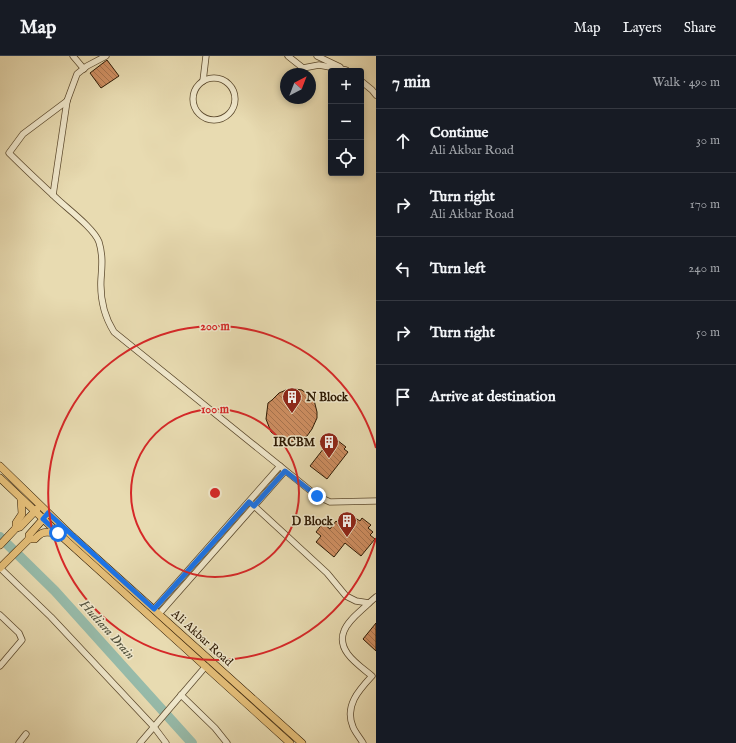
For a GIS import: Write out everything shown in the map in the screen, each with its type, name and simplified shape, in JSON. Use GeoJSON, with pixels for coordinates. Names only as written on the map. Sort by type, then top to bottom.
{"type":"FeatureCollection","features":[{"type":"Feature","properties":{"kind":"main road","name":"Ali Akbar Road"},"geometry":{"type":"LineString","coordinates":[[0,466],[40,506],[302,743]]}},
{"type":"Feature","properties":{"kind":"main road","name":"Ali Akbar Road"},"geometry":{"type":"LineString","coordinates":[[0,478],[35,512],[290,743]]}},
{"type":"Feature","properties":{"kind":"main road"},"geometry":{"type":"LineString","coordinates":[[16,528],[16,523],[22,514],[21,499]]}},
{"type":"Feature","properties":{"kind":"main road"},"geometry":{"type":"LineString","coordinates":[[0,545],[40,506]]}},
{"type":"Feature","properties":{"kind":"main road"},"geometry":{"type":"LineString","coordinates":[[29,540],[28,535],[48,513]]}},
{"type":"Feature","properties":{"kind":"main road"},"geometry":{"type":"LineString","coordinates":[[2,567],[29,540],[35,539],[42,533],[58,533]]}},
{"type":"Feature","properties":{"kind":"street"},"geometry":{"type":"LineString","coordinates":[[73,56],[84,69]]}},
{"type":"Feature","properties":{"kind":"street"},"geometry":{"type":"LineString","coordinates":[[53,196],[67,101],[77,74],[106,56]]}},
{"type":"Feature","properties":{"kind":"street"},"geometry":{"type":"LineString","coordinates":[[203,81],[210,78],[226,82],[234,95],[234,103],[231,110],[226,116],[219,120],[203,118],[193,105],[193,93],[197,86],[203,81],[206,56]]}},
{"type":"Feature","properties":{"kind":"street"},"geometry":{"type":"LineString","coordinates":[[288,56],[303,68],[319,65],[333,68]]}},
{"type":"Feature","properties":{"kind":"street"},"geometry":{"type":"LineString","coordinates":[[317,56],[341,68]]}},
{"type":"Feature","properties":{"kind":"street"},"geometry":{"type":"LineString","coordinates":[[364,83],[376,95]]}},
{"type":"Feature","properties":{"kind":"street"},"geometry":{"type":"LineString","coordinates":[[67,101],[23,134],[9,153],[53,196],[91,230],[98,240],[102,252],[101,280],[103,306],[107,320],[114,332],[317,496],[330,502],[376,501]]}},
{"type":"Feature","properties":{"kind":"street"},"geometry":{"type":"LineString","coordinates":[[157,612],[251,504],[280,466]]}},
{"type":"Feature","properties":{"kind":"street"},"geometry":{"type":"LineString","coordinates":[[251,504],[285,471]]}},
{"type":"Feature","properties":{"kind":"street"},"geometry":{"type":"LineString","coordinates":[[251,504],[327,573],[346,596],[369,603]]}},
{"type":"Feature","properties":{"kind":"street"},"geometry":{"type":"LineString","coordinates":[[2,567],[154,727],[166,743]]}},
{"type":"Feature","properties":{"kind":"street"},"geometry":{"type":"LineString","coordinates":[[363,743],[353,727],[350,717],[352,706],[358,691],[374,678],[353,661],[345,651],[342,640],[344,630],[350,622],[376,597]]}},
{"type":"Feature","properties":{"kind":"street"},"geometry":{"type":"LineString","coordinates":[[0,615],[19,633],[22,640],[1,663]]}},
{"type":"Feature","properties":{"kind":"street"},"geometry":{"type":"LineString","coordinates":[[140,743],[206,666]]}},
{"type":"Feature","properties":{"kind":"street"},"geometry":{"type":"LineString","coordinates":[[179,697],[212,725],[227,743]]}},
{"type":"Feature","properties":{"kind":"street"},"geometry":{"type":"LineString","coordinates":[[19,743],[26,734]]}},
{"type":"Feature","properties":{"kind":"building"},"geometry":{"type":"Polygon","coordinates":[[[107,60],[119,76],[101,88],[90,73],[107,60]]]}},
{"type":"Feature","properties":{"kind":"building","name":"N Block"},"geometry":{"type":"Polygon","coordinates":[[[286,390],[302,390],[314,400],[317,418],[307,436],[291,442],[279,438],[271,432],[266,419],[268,403],[279,393],[286,390]]]}},
{"type":"Feature","properties":{"kind":"building","name":"IRCBM"},"geometry":{"type":"Polygon","coordinates":[[[331,439],[335,442],[337,440],[346,447],[344,449],[348,452],[327,479],[310,466],[331,439]]]}},
{"type":"Feature","properties":{"kind":"building","name":"D Block"},"geometry":{"type":"Polygon","coordinates":[[[352,516],[360,521],[362,518],[371,525],[368,528],[373,532],[370,535],[375,539],[361,556],[345,543],[334,557],[316,542],[321,536],[316,532],[323,523],[330,529],[336,521],[343,527],[352,516]]]}},
{"type":"Feature","properties":{"kind":"building"},"geometry":{"type":"Polygon","coordinates":[[[376,623],[376,651],[363,639],[376,623]]]}},
{"type":"Feature","properties":{"kind":"waterway","name":"Hudiara Drain"},"geometry":{"type":"LineString","coordinates":[[0,537],[55,591],[192,743]]}},
{"type":"Feature","properties":{"kind":"place","name":"N Block"},"geometry":{"type":"Point","coordinates":[292,414]}},
{"type":"Feature","properties":{"kind":"place","name":"IRCBM"},"geometry":{"type":"Point","coordinates":[329,459]}},
{"type":"Feature","properties":{"kind":"place","name":"D Block"},"geometry":{"type":"Point","coordinates":[347,538]}},
{"type":"Feature","properties":{"kind":"route"},"geometry":{"type":"LineString","coordinates":[[58,533],[43,519],[48,513],[154,609],[249,502],[254,506],[285,471],[317,496]]}}]}
